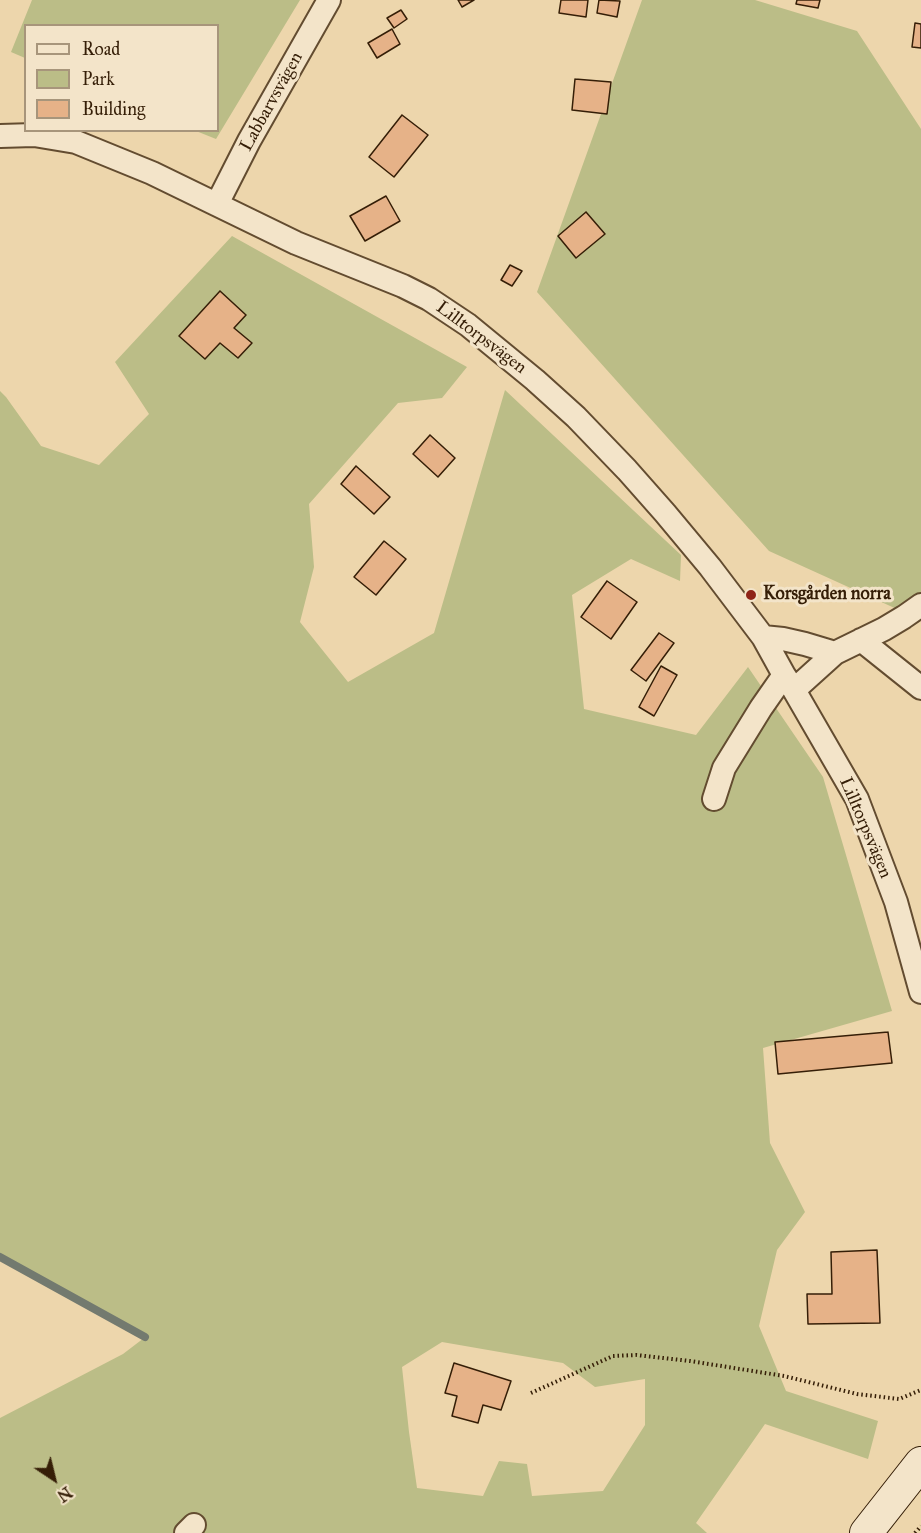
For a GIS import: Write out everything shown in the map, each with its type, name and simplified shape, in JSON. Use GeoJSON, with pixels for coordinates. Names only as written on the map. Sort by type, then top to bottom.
{"type":"FeatureCollection","features":[{"type":"Feature","properties":{"kind":"main road"},"geometry":{"type":"LineString","coordinates":[[866,1533],[921,1462]]}},
{"type":"Feature","properties":{"kind":"street","name":"Labbarvsvägen"},"geometry":{"type":"LineString","coordinates":[[218,204],[249,141],[328,0]]}},
{"type":"Feature","properties":{"kind":"street","name":"Lilltorpsvägen"},"geometry":{"type":"LineString","coordinates":[[0,136],[34,135],[76,142],[218,204],[296,243],[403,286],[429,299],[468,325],[576,417],[665,513],[763,636],[857,799],[896,902],[921,992]]}},
{"type":"Feature","properties":{"kind":"street"},"geometry":{"type":"LineString","coordinates":[[714,799],[724,768],[761,708],[789,682],[835,653],[894,623],[921,606]]}},
{"type":"Feature","properties":{"kind":"street"},"geometry":{"type":"LineString","coordinates":[[763,636],[805,644],[835,653]]}},
{"type":"Feature","properties":{"kind":"street"},"geometry":{"type":"LineString","coordinates":[[861,640],[921,688]]}},
{"type":"Feature","properties":{"kind":"path"},"geometry":{"type":"LineString","coordinates":[[531,1393],[613,1356],[636,1355],[784,1376],[857,1394],[899,1400],[921,1390]]}},
{"type":"Feature","properties":{"kind":"path"},"geometry":{"type":"LineString","coordinates":[[915,1533],[921,1526]]}},
{"type":"Feature","properties":{"kind":"green space"},"geometry":{"type":"Polygon","coordinates":[[[32,0],[300,0],[216,139],[198,132],[219,132],[219,24],[24,24],[24,58],[11,52],[32,0]]]}},
{"type":"Feature","properties":{"kind":"green space"},"geometry":{"type":"Polygon","coordinates":[[[642,0],[755,0],[857,31],[921,129],[921,620],[769,551],[537,292],[642,0]]]}},
{"type":"Feature","properties":{"kind":"green space"},"geometry":{"type":"Polygon","coordinates":[[[232,236],[467,367],[442,398],[398,403],[309,504],[314,567],[300,622],[348,682],[434,633],[505,390],[681,555],[680,581],[631,559],[572,595],[584,709],[696,735],[748,667],[823,777],[892,1011],[763,1048],[770,1143],[805,1212],[777,1250],[759,1326],[786,1391],[878,1421],[868,1459],[765,1424],[696,1523],[707,1533],[0,1533],[0,1418],[123,1354],[144,1338],[0,1257],[0,391],[41,446],[99,465],[149,414],[115,362],[232,236]],[[442,1342],[402,1367],[417,1488],[483,1496],[499,1461],[527,1464],[532,1496],[603,1491],[645,1425],[645,1379],[595,1387],[563,1363],[442,1342]]]}},
{"type":"Feature","properties":{"kind":"building"},"geometry":{"type":"Polygon","coordinates":[[[458,0],[474,0],[462,7],[458,0]]]}},
{"type":"Feature","properties":{"kind":"building"},"geometry":{"type":"Polygon","coordinates":[[[561,0],[588,0],[586,17],[559,13],[561,0]]]}},
{"type":"Feature","properties":{"kind":"building"},"geometry":{"type":"Polygon","coordinates":[[[599,0],[620,1],[617,17],[597,13],[599,0]]]}},
{"type":"Feature","properties":{"kind":"building"},"geometry":{"type":"Polygon","coordinates":[[[797,0],[820,0],[818,8],[796,4],[797,0]]]}},
{"type":"Feature","properties":{"kind":"building"},"geometry":{"type":"Polygon","coordinates":[[[401,10],[407,19],[394,28],[387,18],[401,10]]]}},
{"type":"Feature","properties":{"kind":"building"},"geometry":{"type":"Polygon","coordinates":[[[915,23],[921,24],[921,48],[912,47],[915,23]]]}},
{"type":"Feature","properties":{"kind":"building"},"geometry":{"type":"Polygon","coordinates":[[[392,29],[400,44],[377,58],[368,43],[392,29]]]}},
{"type":"Feature","properties":{"kind":"building"},"geometry":{"type":"Polygon","coordinates":[[[575,79],[611,82],[607,114],[572,110],[575,79]]]}},
{"type":"Feature","properties":{"kind":"building"},"geometry":{"type":"Polygon","coordinates":[[[402,115],[428,135],[394,177],[369,157],[402,115]]]}},
{"type":"Feature","properties":{"kind":"building"},"geometry":{"type":"Polygon","coordinates":[[[386,196],[400,221],[365,241],[350,216],[386,196]]]}},
{"type":"Feature","properties":{"kind":"building"},"geometry":{"type":"Polygon","coordinates":[[[586,212],[605,234],[576,258],[558,236],[586,212]]]}},
{"type":"Feature","properties":{"kind":"building"},"geometry":{"type":"Polygon","coordinates":[[[510,265],[522,271],[512,286],[501,280],[510,265]]]}},
{"type":"Feature","properties":{"kind":"building"},"geometry":{"type":"Polygon","coordinates":[[[220,291],[246,315],[234,328],[252,343],[238,358],[220,343],[205,359],[179,336],[220,291]]]}},
{"type":"Feature","properties":{"kind":"building"},"geometry":{"type":"Polygon","coordinates":[[[430,435],[455,458],[438,477],[413,454],[430,435]]]}},
{"type":"Feature","properties":{"kind":"building"},"geometry":{"type":"Polygon","coordinates":[[[356,466],[390,497],[374,514],[341,484],[356,466]]]}},
{"type":"Feature","properties":{"kind":"building"},"geometry":{"type":"Polygon","coordinates":[[[384,541],[406,559],[376,595],[354,577],[384,541]]]}},
{"type":"Feature","properties":{"kind":"building"},"geometry":{"type":"Polygon","coordinates":[[[607,581],[637,602],[611,639],[581,617],[607,581]]]}},
{"type":"Feature","properties":{"kind":"building"},"geometry":{"type":"Polygon","coordinates":[[[659,633],[674,643],[646,681],[631,670],[659,633]]]}},
{"type":"Feature","properties":{"kind":"building"},"geometry":{"type":"Polygon","coordinates":[[[661,666],[677,675],[654,716],[639,707],[661,666]]]}},
{"type":"Feature","properties":{"kind":"building"},"geometry":{"type":"Polygon","coordinates":[[[888,1032],[892,1063],[778,1074],[775,1042],[888,1032]]]}},
{"type":"Feature","properties":{"kind":"building"},"geometry":{"type":"Polygon","coordinates":[[[877,1250],[880,1323],[808,1324],[807,1294],[832,1294],[831,1252],[877,1250]]]}},
{"type":"Feature","properties":{"kind":"building"},"geometry":{"type":"Polygon","coordinates":[[[454,1363],[511,1381],[501,1410],[483,1405],[478,1423],[452,1416],[457,1396],[445,1393],[454,1363]]]}},
{"type":"Feature","properties":{"kind":"waterway"},"geometry":{"type":"LineString","coordinates":[[0,1257],[145,1337]]}},
{"type":"Feature","properties":{"kind":"place","name":"Korsgården norra"},"geometry":{"type":"Point","coordinates":[751,595]}}]}
